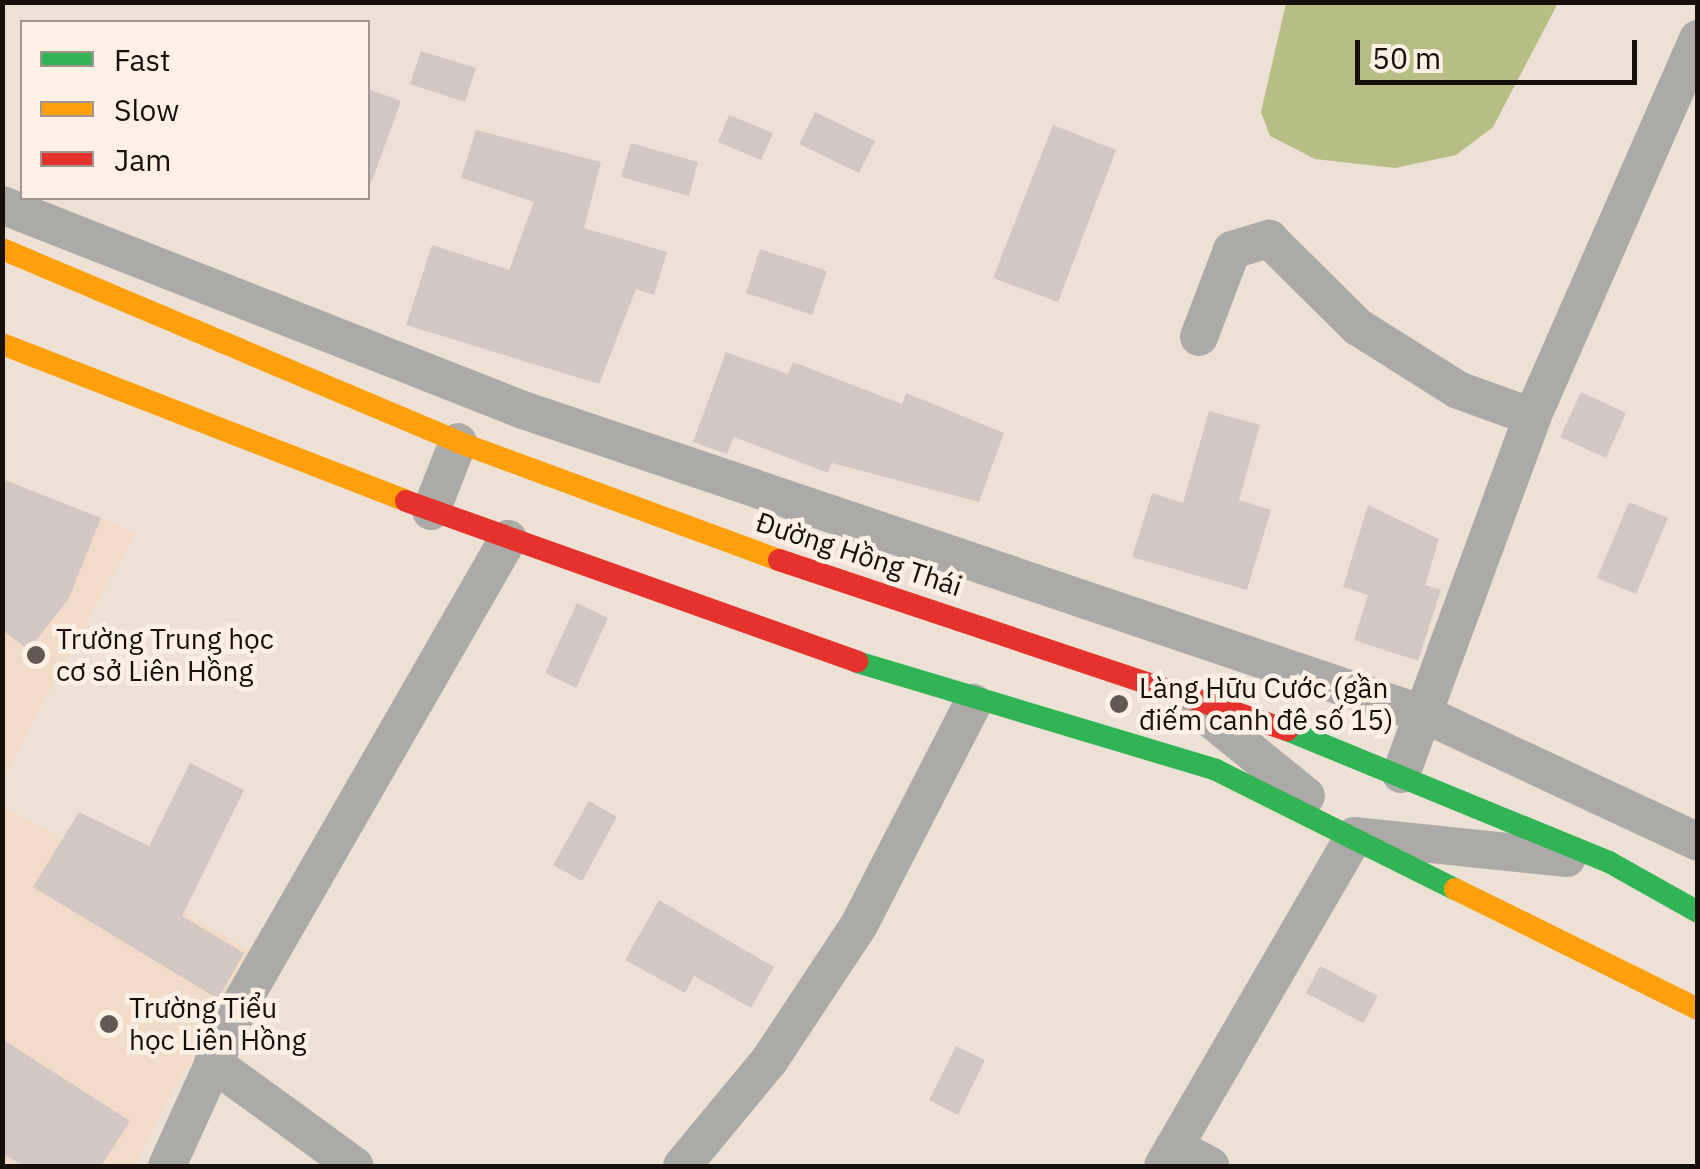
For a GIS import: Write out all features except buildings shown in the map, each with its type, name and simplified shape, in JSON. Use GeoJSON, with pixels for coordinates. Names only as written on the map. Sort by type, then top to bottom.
{"type":"FeatureCollection","features":[{"type":"Feature","properties":{"kind":"main road","name":"Đường Hồng Thái"},"geometry":{"type":"LineString","coordinates":[[2,248],[458,442],[717,539],[1171,687],[1401,774],[1609,862],[1698,912]]}},
{"type":"Feature","properties":{"kind":"main road"},"geometry":{"type":"LineString","coordinates":[[2,344],[431,511],[972,704],[1216,770],[1698,1009]]}},
{"type":"Feature","properties":{"kind":"street"},"geometry":{"type":"LineString","coordinates":[[1401,774],[1426,715],[1532,417],[1698,38]]}},
{"type":"Feature","properties":{"kind":"street"},"geometry":{"type":"LineString","coordinates":[[2,205],[523,410],[1426,715],[1698,842]]}},
{"type":"Feature","properties":{"kind":"street"},"geometry":{"type":"LineString","coordinates":[[1199,336],[1232,250],[1269,239],[1358,327],[1458,390],[1532,417]]}},
{"type":"Feature","properties":{"kind":"street"},"geometry":{"type":"LineString","coordinates":[[431,511],[458,442]]}},
{"type":"Feature","properties":{"kind":"street"},"geometry":{"type":"LineString","coordinates":[[166,1166],[213,1064],[508,539]]}},
{"type":"Feature","properties":{"kind":"street"},"geometry":{"type":"LineString","coordinates":[[1171,687],[1354,836],[1609,862]]}},
{"type":"Feature","properties":{"kind":"street"},"geometry":{"type":"LineString","coordinates":[[682,1166],[769,1061],[859,925],[972,704]]}},
{"type":"Feature","properties":{"kind":"street"},"geometry":{"type":"LineString","coordinates":[[1210,1166],[1169,1156],[1354,836]]}},
{"type":"Feature","properties":{"kind":"street"},"geometry":{"type":"LineString","coordinates":[[213,1064],[354,1166]]}},
{"type":"Feature","properties":{"kind":"shaded area"},"geometry":{"type":"Polygon","coordinates":[[[1286,2],[1558,3],[1493,127],[1456,155],[1395,168],[1315,159],[1270,136],[1261,112],[1286,2]]]}},
{"type":"Feature","properties":{"kind":"shaded area","name":"Trường Trung học cơ sở Liên Hồng"},"geometry":{"type":"Polygon","coordinates":[[[3,479],[136,532],[3,779],[3,479]]]}},
{"type":"Feature","properties":{"kind":"shaded area","name":"Trường Tiểu học Liên Hồng"},"geometry":{"type":"Polygon","coordinates":[[[2,804],[261,957],[172,1091],[134,1166],[3,1166],[2,804]]]}},
{"type":"Feature","properties":{"kind":"traffic: fast"},"geometry":{"type":"LineString","coordinates":[[857,662],[1216,770],[1455,889]]}},
{"type":"Feature","properties":{"kind":"traffic: fast"},"geometry":{"type":"LineString","coordinates":[[1287,730],[1609,862],[1698,912]]}},
{"type":"Feature","properties":{"kind":"traffic: slow"},"geometry":{"type":"LineString","coordinates":[[2,249],[458,442],[779,560]]}},
{"type":"Feature","properties":{"kind":"traffic: slow"},"geometry":{"type":"LineString","coordinates":[[2,344],[406,501]]}},
{"type":"Feature","properties":{"kind":"traffic: slow"},"geometry":{"type":"LineString","coordinates":[[1455,889],[1698,1009]]}},
{"type":"Feature","properties":{"kind":"traffic: jam"},"geometry":{"type":"LineString","coordinates":[[406,501],[857,662]]}},
{"type":"Feature","properties":{"kind":"traffic: jam"},"geometry":{"type":"LineString","coordinates":[[779,560],[1287,730]]}},
{"type":"Feature","properties":{"kind":"place","name":"Trường Trung học cơ sở Liên Hồng"},"geometry":{"type":"Point","coordinates":[36,655]}},
{"type":"Feature","properties":{"kind":"place","name":"Làng Hữu Cước (gần điếm canh đê số 15)"},"geometry":{"type":"Point","coordinates":[1119,704]}},
{"type":"Feature","properties":{"kind":"place","name":"Trường Tiểu học Liên Hồng"},"geometry":{"type":"Point","coordinates":[109,1024]}}]}
